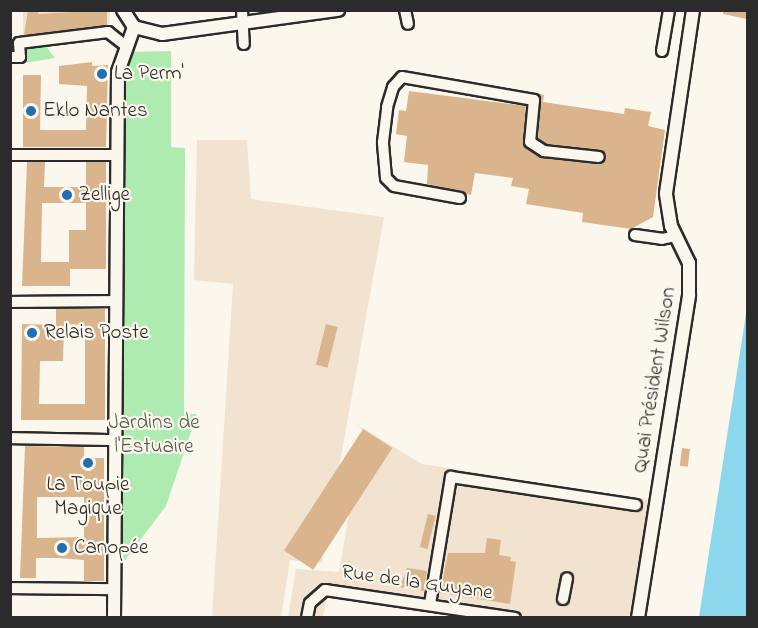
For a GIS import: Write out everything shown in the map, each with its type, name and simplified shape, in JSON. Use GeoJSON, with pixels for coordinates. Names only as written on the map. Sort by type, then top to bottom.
{"type":"FeatureCollection","features":[{"type":"Feature","properties":{"kind":"main road"},"geometry":{"type":"LineString","coordinates":[[123,12],[134,27],[162,34],[242,17],[338,10]]}},
{"type":"Feature","properties":{"kind":"main road","name":"Quai Président Wilson"},"geometry":{"type":"LineString","coordinates":[[638,618],[689,295],[689,263],[675,236],[666,188],[693,10]]}},
{"type":"Feature","properties":{"kind":"main road"},"geometry":{"type":"LineString","coordinates":[[114,618],[118,72],[134,27]]}},
{"type":"Feature","properties":{"kind":"street"},"geometry":{"type":"LineString","coordinates":[[405,10],[408,24]]}},
{"type":"Feature","properties":{"kind":"street"},"geometry":{"type":"LineString","coordinates":[[662,51],[669,10]]}},
{"type":"Feature","properties":{"kind":"street"},"geometry":{"type":"LineString","coordinates":[[242,17],[244,44]]}},
{"type":"Feature","properties":{"kind":"street"},"geometry":{"type":"LineString","coordinates":[[10,57],[20,57],[19,43],[108,32],[126,46]]}},
{"type":"Feature","properties":{"kind":"street"},"geometry":{"type":"LineString","coordinates":[[460,198],[394,186],[386,178],[383,142],[387,107],[393,87],[402,76],[534,100],[530,142],[544,151],[599,158]]}},
{"type":"Feature","properties":{"kind":"street"},"geometry":{"type":"LineString","coordinates":[[10,155],[117,155]]}},
{"type":"Feature","properties":{"kind":"street"},"geometry":{"type":"LineString","coordinates":[[635,235],[662,239],[675,236]]}},
{"type":"Feature","properties":{"kind":"street"},"geometry":{"type":"LineString","coordinates":[[10,302],[116,301]]}},
{"type":"Feature","properties":{"kind":"street"},"geometry":{"type":"LineString","coordinates":[[10,438],[116,440]]}},
{"type":"Feature","properties":{"kind":"street"},"geometry":{"type":"LineString","coordinates":[[430,604],[451,477],[636,505]]}},
{"type":"Feature","properties":{"kind":"street"},"geometry":{"type":"LineString","coordinates":[[563,599],[567,578]]}},
{"type":"Feature","properties":{"kind":"street"},"geometry":{"type":"LineString","coordinates":[[10,588],[114,589]]}},
{"type":"Feature","properties":{"kind":"street","name":"Rue de la Guyane"},"geometry":{"type":"LineString","coordinates":[[307,618],[315,596],[333,590],[515,618]]}},
{"type":"Feature","properties":{"kind":"shaded area"},"geometry":{"type":"Polygon","coordinates":[[[23,11],[110,11],[109,30],[23,41],[23,11]]]}},
{"type":"Feature","properties":{"kind":"shaded area"},"geometry":{"type":"Polygon","coordinates":[[[197,140],[247,140],[251,199],[384,217],[322,563],[290,560],[281,617],[212,617],[233,284],[194,280],[197,140]]]}},
{"type":"Feature","properties":{"kind":"shaded area"},"geometry":{"type":"Polygon","coordinates":[[[356,424],[422,464],[648,500],[631,617],[472,617],[336,595],[327,598],[323,617],[288,618],[296,569],[339,572],[363,430],[356,424]]]}},
{"type":"Feature","properties":{"kind":"green space"},"geometry":{"type":"Polygon","coordinates":[[[45,45],[55,58],[24,63],[24,47],[45,45]]]}},
{"type":"Feature","properties":{"kind":"green space","name":"Jardins de l'Estuaire"},"geometry":{"type":"Polygon","coordinates":[[[171,51],[171,147],[185,148],[184,414],[197,414],[166,506],[119,568],[120,85],[130,52],[171,51]]]}},
{"type":"Feature","properties":{"kind":"water"},"geometry":{"type":"Polygon","coordinates":[[[747,307],[747,617],[699,617],[747,307]]]}},
{"type":"Feature","properties":{"kind":"building"},"geometry":{"type":"Polygon","coordinates":[[[28,10],[38,10],[38,14],[107,10],[107,25],[24,35],[28,10]]]}},
{"type":"Feature","properties":{"kind":"building"},"geometry":{"type":"Polygon","coordinates":[[[723,10],[747,10],[747,19],[723,14],[723,10]]]}},
{"type":"Feature","properties":{"kind":"building"},"geometry":{"type":"Polygon","coordinates":[[[92,62],[92,66],[108,65],[106,147],[23,147],[23,75],[41,75],[40,130],[86,130],[87,86],[59,84],[59,66],[92,62]]]}},
{"type":"Feature","properties":{"kind":"building"},"geometry":{"type":"Polygon","coordinates":[[[409,91],[526,106],[523,141],[526,148],[543,158],[598,164],[606,158],[603,151],[547,144],[538,138],[539,94],[544,95],[543,102],[624,114],[625,108],[651,112],[648,126],[665,130],[653,217],[631,229],[582,222],[583,213],[526,204],[529,189],[511,186],[513,178],[475,173],[471,195],[427,184],[428,165],[404,162],[407,136],[396,134],[399,110],[406,111],[409,91]]]}},
{"type":"Feature","properties":{"kind":"building"},"geometry":{"type":"Polygon","coordinates":[[[27,162],[45,162],[44,187],[86,187],[86,162],[106,162],[106,269],[70,269],[70,286],[22,286],[27,162]],[[42,203],[41,262],[69,262],[69,230],[86,230],[86,203],[42,203]]]}},
{"type":"Feature","properties":{"kind":"building"},"geometry":{"type":"Polygon","coordinates":[[[56,309],[105,309],[105,420],[21,420],[22,324],[56,325],[56,309]],[[64,324],[63,361],[40,361],[39,404],[85,404],[85,325],[64,324]]]}},
{"type":"Feature","properties":{"kind":"building"},"geometry":{"type":"Polygon","coordinates":[[[326,324],[338,327],[327,368],[316,365],[326,324]]]}},
{"type":"Feature","properties":{"kind":"building"},"geometry":{"type":"Polygon","coordinates":[[[363,429],[392,448],[313,570],[284,551],[363,429]]]}},
{"type":"Feature","properties":{"kind":"building"},"geometry":{"type":"Polygon","coordinates":[[[25,446],[84,447],[84,458],[104,458],[104,581],[84,581],[84,560],[58,558],[36,558],[36,578],[20,578],[25,446]],[[37,497],[37,538],[84,537],[84,497],[37,497]]]}},
{"type":"Feature","properties":{"kind":"building"},"geometry":{"type":"Polygon","coordinates":[[[682,448],[690,449],[688,467],[680,466],[682,448]]]}},
{"type":"Feature","properties":{"kind":"building"},"geometry":{"type":"Polygon","coordinates":[[[428,514],[436,516],[428,549],[420,547],[428,514]]]}},
{"type":"Feature","properties":{"kind":"building"},"geometry":{"type":"Polygon","coordinates":[[[487,538],[501,540],[499,555],[511,557],[510,561],[516,562],[510,604],[440,593],[448,553],[485,553],[487,538]]]}},
{"type":"Feature","properties":{"kind":"building"},"geometry":{"type":"Polygon","coordinates":[[[407,568],[427,571],[424,591],[400,587],[407,568]]]}},
{"type":"Feature","properties":{"kind":"place","name":"La Perm'"},"geometry":{"type":"Point","coordinates":[102,74]}},
{"type":"Feature","properties":{"kind":"place","name":"Eklo Nantes"},"geometry":{"type":"Point","coordinates":[31,111]}},
{"type":"Feature","properties":{"kind":"place","name":"Zellige"},"geometry":{"type":"Point","coordinates":[67,195]}},
{"type":"Feature","properties":{"kind":"place","name":"Relais Poste"},"geometry":{"type":"Point","coordinates":[32,333]}},
{"type":"Feature","properties":{"kind":"place","name":"La Toupie Magique"},"geometry":{"type":"Point","coordinates":[88,463]}},
{"type":"Feature","properties":{"kind":"place","name":"Canopée"},"geometry":{"type":"Point","coordinates":[62,548]}}]}
